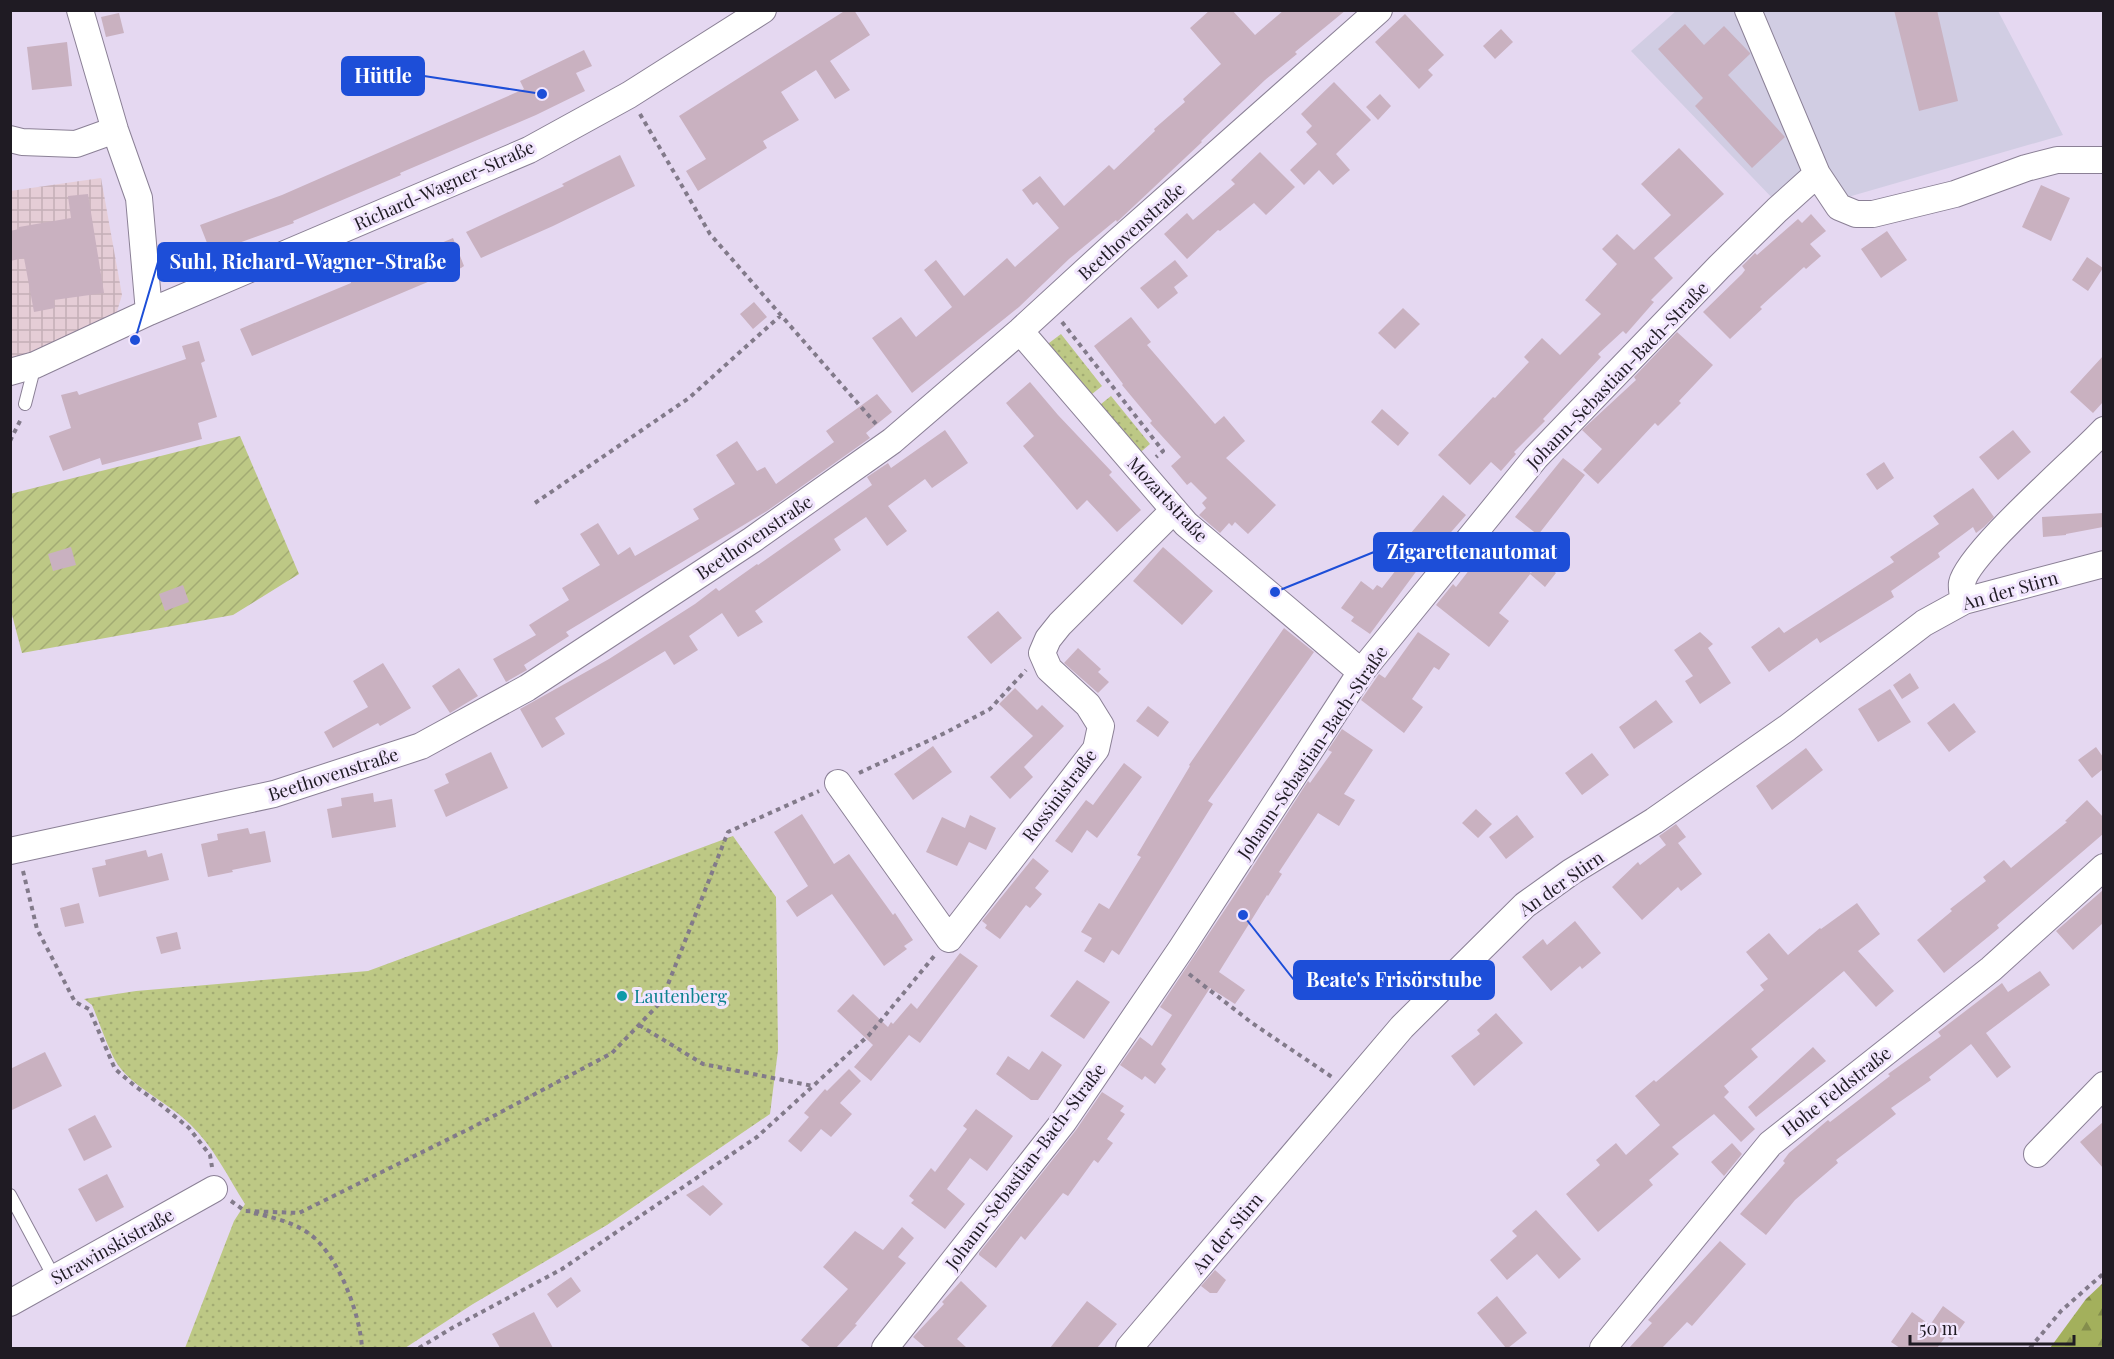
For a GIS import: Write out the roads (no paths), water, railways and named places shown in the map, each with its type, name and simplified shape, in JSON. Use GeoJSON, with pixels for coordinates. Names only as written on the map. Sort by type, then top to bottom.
{"type":"FeatureCollection","features":[{"type":"Feature","properties":{"kind":"street"},"geometry":{"type":"LineString","coordinates":[[80,10],[115,130],[139,198],[149,312]]}},
{"type":"Feature","properties":{"kind":"street","name":"Richard-Wagner-Straße"},"geometry":{"type":"LineString","coordinates":[[10,372],[35,365],[149,312],[528,150],[629,95],[734,18],[763,10]]}},
{"type":"Feature","properties":{"kind":"street","name":"Beethovenstraße"},"geometry":{"type":"LineString","coordinates":[[14,850],[274,794],[422,746],[527,688],[752,540],[892,441],[1020,331],[1117,242],[1380,10]]}},
{"type":"Feature","properties":{"kind":"street"},"geometry":{"type":"LineString","coordinates":[[1748,10],[1817,174],[1839,207],[1856,214],[1873,214],[1955,194],[2026,168],[2058,160],[2103,160]]}},
{"type":"Feature","properties":{"kind":"street"},"geometry":{"type":"LineString","coordinates":[[10,139],[22,142],[76,144],[115,130]]}},
{"type":"Feature","properties":{"kind":"street","name":"Johann-Sebastian-Bach-Straße"},"geometry":{"type":"LineString","coordinates":[[885,1348],[1064,1121],[1181,949],[1361,672],[1536,457],[1719,267],[1817,174]]}},
{"type":"Feature","properties":{"kind":"street","name":"Mozartstraße"},"geometry":{"type":"LineString","coordinates":[[1020,331],[1186,524],[1361,672]]}},
{"type":"Feature","properties":{"kind":"street"},"geometry":{"type":"LineString","coordinates":[[1964,601],[1962,582],[1973,562],[2001,531],[2103,430]]}},
{"type":"Feature","properties":{"kind":"street","name":"Rossinistraße"},"geometry":{"type":"LineString","coordinates":[[838,783],[949,939],[1096,748],[1101,726],[1088,705],[1049,669],[1042,653],[1048,639],[1060,624],[1174,510]]}},
{"type":"Feature","properties":{"kind":"street","name":"An der Stirn"},"geometry":{"type":"LineString","coordinates":[[1130,1348],[1402,1027],[1524,905],[1571,872],[1654,821],[1787,728],[1924,623],[1964,601],[2103,564]]}},
{"type":"Feature","properties":{"kind":"street","name":"Hohe Feldstraße"},"geometry":{"type":"LineString","coordinates":[[1603,1348],[1770,1144],[1991,969],[2103,867]]}},
{"type":"Feature","properties":{"kind":"street"},"geometry":{"type":"LineString","coordinates":[[2037,1154],[2103,1085]]}},
{"type":"Feature","properties":{"kind":"street","name":"Strawinskistraße"},"geometry":{"type":"LineString","coordinates":[[10,1303],[214,1189]]}},
{"type":"Feature","properties":{"kind":"lane"},"geometry":{"type":"LineString","coordinates":[[25,404],[35,365]]}},
{"type":"Feature","properties":{"kind":"lane"},"geometry":{"type":"LineString","coordinates":[[10,1195],[55,1279]]}},
{"type":"Feature","properties":{"kind":"place","name":"Hüttle"},"geometry":{"type":"Point","coordinates":[542,94]}},
{"type":"Feature","properties":{"kind":"place","name":"Suhl, Richard-Wagner-Straße"},"geometry":{"type":"Point","coordinates":[135,340]}},
{"type":"Feature","properties":{"kind":"place","name":"Zigarettenautomat"},"geometry":{"type":"Point","coordinates":[1275,592]}},
{"type":"Feature","properties":{"kind":"place","name":"Beate's Frisörstube"},"geometry":{"type":"Point","coordinates":[1243,915]}},
{"type":"Feature","properties":{"kind":"place","name":"Lautenberg"},"geometry":{"type":"Point","coordinates":[622,996]}}]}
